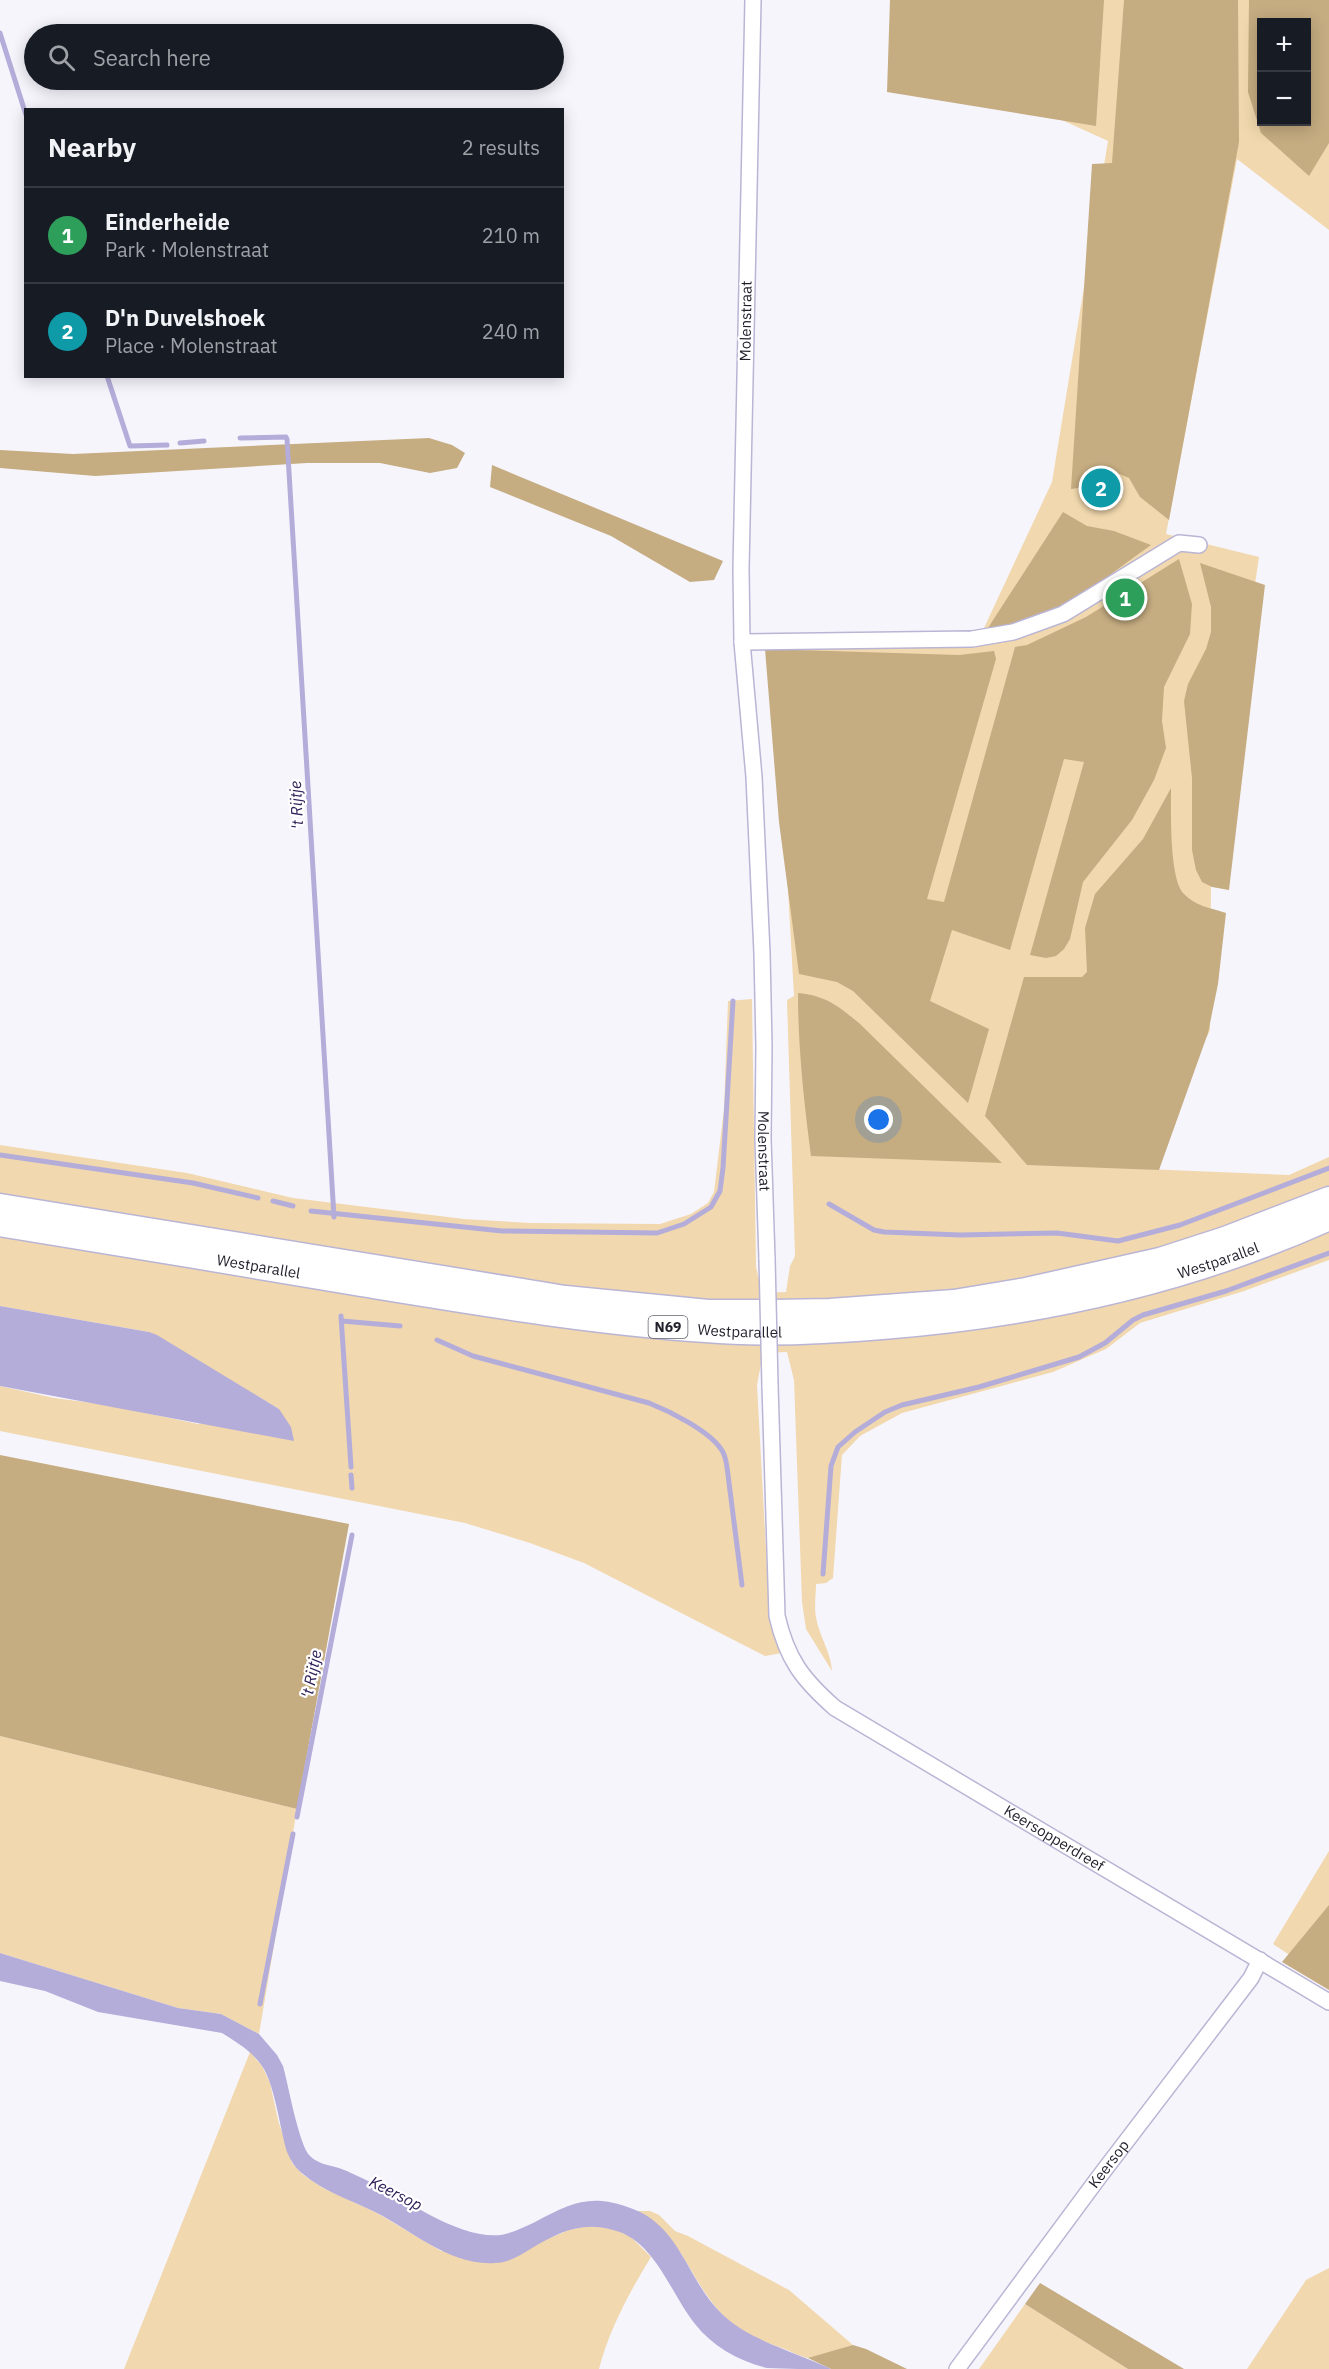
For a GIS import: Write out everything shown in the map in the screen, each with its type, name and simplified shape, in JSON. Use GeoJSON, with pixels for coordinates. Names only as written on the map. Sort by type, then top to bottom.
{"type":"FeatureCollection","features":[{"type":"Feature","properties":{"kind":"main road","name":"Westparallel"},"geometry":{"type":"LineString","coordinates":[[0,1206],[565,1298],[665,1309],[752,1312],[830,1311],[954,1302],[1026,1290],[1160,1260],[1236,1235],[1329,1199]]}},
{"type":"Feature","properties":{"kind":"main road","name":"Westparallel"},"geometry":{"type":"LineString","coordinates":[[0,1224],[563,1316],[707,1331],[773,1332],[828,1331],[953,1321],[1041,1307],[1165,1278],[1233,1256],[1329,1218]]}},
{"type":"Feature","properties":{"kind":"street","name":"Molenstraat"},"geometry":{"type":"LineString","coordinates":[[753,0],[741,569],[742,642],[754,777],[761,941],[764,1046],[763,1139],[777,1616],[782,1640],[790,1659]]}},
{"type":"Feature","properties":{"kind":"street"},"geometry":{"type":"LineString","coordinates":[[742,642],[972,639],[1013,632],[1063,614],[1179,543],[1199,545]]}},
{"type":"Feature","properties":{"kind":"street","name":"Keersopperdreef"},"geometry":{"type":"LineString","coordinates":[[790,1659],[816,1692],[835,1708],[1329,2002]]}},
{"type":"Feature","properties":{"kind":"street","name":"Keersop"},"geometry":{"type":"LineString","coordinates":[[957,2369],[1099,2177],[1251,1978],[1260,1960]]}},
{"type":"Feature","properties":{"kind":"shaded area"},"geometry":{"type":"Polygon","coordinates":[[[890,0],[1104,0],[1096,126],[887,92],[890,0]]]}},
{"type":"Feature","properties":{"kind":"shaded area"},"geometry":{"type":"Polygon","coordinates":[[[894,0],[1329,0],[1329,230],[1237,159],[1166,534],[1259,557],[1211,880],[1210,1030],[1145,1169],[1289,1175],[1329,1157],[1329,1193],[1221,1236],[940,1297],[666,1302],[0,1200],[0,1145],[187,1173],[293,1198],[464,1219],[531,1223],[660,1224],[691,1214],[708,1203],[714,1192],[724,1109],[728,1001],[752,999],[756,1267],[762,1293],[786,1292],[790,1266],[795,1256],[787,1000],[794,996],[774,640],[978,641],[1052,482],[1108,141],[1051,115],[894,0]]]}},
{"type":"Feature","properties":{"kind":"shaded area"},"geometry":{"type":"Polygon","coordinates":[[[1124,0],[1238,0],[1239,142],[1169,520],[1140,497],[1129,478],[1110,470],[1094,474],[1086,487],[1071,489],[1092,164],[1112,163],[1124,0]]]}},
{"type":"Feature","properties":{"kind":"shaded area"},"geometry":{"type":"Polygon","coordinates":[[[1249,0],[1329,0],[1329,143],[1309,176],[1261,133],[1259,126],[1311,126],[1311,18],[1257,18],[1257,120],[1248,92],[1249,0]]]}},
{"type":"Feature","properties":{"kind":"shaded area"},"geometry":{"type":"Polygon","coordinates":[[[429,438],[452,445],[465,453],[457,468],[430,473],[380,463],[307,463],[95,476],[0,468],[0,450],[73,454],[429,438]]]}},
{"type":"Feature","properties":{"kind":"shaded area"},"geometry":{"type":"Polygon","coordinates":[[[492,465],[723,561],[714,580],[690,582],[611,536],[490,487],[492,465]]]}},
{"type":"Feature","properties":{"kind":"shaded area"},"geometry":{"type":"Polygon","coordinates":[[[1063,512],[1087,526],[1114,531],[1151,545],[1059,608],[1023,623],[986,631],[1063,512]]]}},
{"type":"Feature","properties":{"kind":"shaded area"},"geometry":{"type":"Polygon","coordinates":[[[1179,559],[1192,604],[1190,634],[1164,687],[1162,721],[1166,748],[1154,780],[1132,820],[1083,882],[1070,939],[1064,949],[1056,956],[1046,958],[1030,955],[1084,762],[1064,759],[1010,950],[952,930],[930,1001],[989,1029],[968,1103],[853,991],[837,982],[799,974],[779,822],[765,649],[959,655],[994,651],[996,659],[927,899],[944,902],[1015,647],[1027,645],[1086,617],[1179,559]]]}},
{"type":"Feature","properties":{"kind":"shaded area"},"geometry":{"type":"Polygon","coordinates":[[[1200,563],[1265,585],[1229,890],[1212,887],[1202,882],[1196,870],[1192,850],[1192,778],[1184,701],[1188,684],[1206,649],[1211,632],[1211,607],[1200,563]]]}},
{"type":"Feature","properties":{"kind":"shaded area"},"geometry":{"type":"Polygon","coordinates":[[[1171,788],[1173,860],[1179,886],[1184,894],[1193,901],[1226,913],[1218,984],[1208,1033],[1159,1170],[1027,1165],[985,1116],[1024,977],[1082,977],[1087,972],[1085,928],[1095,894],[1143,839],[1171,788]]]}},
{"type":"Feature","properties":{"kind":"shaded area"},"geometry":{"type":"Polygon","coordinates":[[[798,993],[832,1003],[859,1023],[1002,1163],[811,1156],[802,1075],[798,993]]]}},
{"type":"Feature","properties":{"kind":"shaded area"},"geometry":{"type":"Polygon","coordinates":[[[1329,1225],[1329,1260],[1244,1291],[1140,1323],[1106,1349],[1053,1372],[902,1413],[860,1436],[842,1455],[833,1578],[826,1583],[816,1584],[816,1617],[830,1657],[832,1671],[806,1629],[802,1602],[794,1380],[787,1352],[763,1353],[757,1385],[769,1605],[773,1630],[782,1653],[765,1656],[584,1563],[465,1523],[0,1431],[0,1386],[198,1424],[279,1409],[149,1332],[0,1306],[0,1229],[707,1335],[1329,1225]]]}},
{"type":"Feature","properties":{"kind":"shaded area"},"geometry":{"type":"Polygon","coordinates":[[[0,1306],[157,1335],[279,1409],[291,1427],[294,1441],[0,1386],[0,1306]]]}},
{"type":"Feature","properties":{"kind":"shaded area"},"geometry":{"type":"Polygon","coordinates":[[[0,1455],[349,1524],[297,1809],[0,1736],[0,1455]]]}},
{"type":"Feature","properties":{"kind":"shaded area"},"geometry":{"type":"Polygon","coordinates":[[[0,1736],[297,1809],[259,2034],[221,2014],[178,2008],[0,1953],[0,1736]]]}},
{"type":"Feature","properties":{"kind":"shaded area"},"geometry":{"type":"Polygon","coordinates":[[[1329,1851],[1329,1981],[1273,1944],[1329,1851]]]}},
{"type":"Feature","properties":{"kind":"shaded area"},"geometry":{"type":"Polygon","coordinates":[[[1329,1905],[1329,1990],[1282,1962],[1329,1905]]]}},
{"type":"Feature","properties":{"kind":"shaded area"},"geometry":{"type":"Polygon","coordinates":[[[0,1953],[178,2008],[221,2014],[259,2034],[283,2066],[298,2128],[306,2150],[313,2159],[364,2179],[451,2225],[485,2235],[501,2235],[518,2230],[560,2209],[594,2201],[618,2204],[649,2217],[673,2242],[700,2287],[722,2314],[746,2332],[831,2369],[767,2368],[727,2352],[710,2340],[695,2324],[651,2256],[628,2236],[613,2230],[591,2227],[571,2230],[500,2263],[463,2259],[432,2246],[375,2212],[320,2186],[298,2169],[287,2152],[267,2074],[249,2051],[238,2043],[222,2033],[98,2012],[45,1991],[0,1981],[0,1953]]]}},
{"type":"Feature","properties":{"kind":"shaded area"},"geometry":{"type":"Polygon","coordinates":[[[250,2052],[262,2066],[270,2083],[278,2120],[292,2163],[302,2174],[323,2188],[377,2213],[441,2251],[545,2240],[569,2230],[590,2225],[616,2230],[631,2237],[651,2257],[621,2311],[608,2340],[599,2369],[124,2369],[250,2052]]]}},
{"type":"Feature","properties":{"kind":"shaded area"},"geometry":{"type":"Polygon","coordinates":[[[636,2211],[650,2211],[659,2215],[675,2231],[789,2290],[853,2345],[814,2358],[806,2358],[747,2333],[720,2312],[675,2244],[652,2221],[636,2211]]]}},
{"type":"Feature","properties":{"kind":"shaded area"},"geometry":{"type":"Polygon","coordinates":[[[1329,2268],[1329,2369],[1247,2369],[1306,2280],[1329,2268]]]}},
{"type":"Feature","properties":{"kind":"shaded area"},"geometry":{"type":"Polygon","coordinates":[[[1040,2283],[1184,2369],[1128,2369],[1025,2304],[1040,2283]]]}},
{"type":"Feature","properties":{"kind":"shaded area"},"geometry":{"type":"Polygon","coordinates":[[[1025,2304],[1128,2369],[979,2369],[1025,2304]]]}},
{"type":"Feature","properties":{"kind":"shaded area"},"geometry":{"type":"Polygon","coordinates":[[[853,2345],[907,2369],[831,2369],[808,2358],[853,2345]]]}},
{"type":"Feature","properties":{"kind":"waterway","name":"'t Rijtje"},"geometry":{"type":"LineString","coordinates":[[0,33],[24,109]]}},
{"type":"Feature","properties":{"kind":"waterway","name":"'t Rijtje"},"geometry":{"type":"LineString","coordinates":[[108,378],[130,446],[167,445]]}},
{"type":"Feature","properties":{"kind":"waterway","name":"'t Rijtje"},"geometry":{"type":"LineString","coordinates":[[240,438],[286,437],[287,439],[334,1217]]}},
{"type":"Feature","properties":{"kind":"waterway","name":"'t Rijtje"},"geometry":{"type":"LineString","coordinates":[[180,443],[204,441]]}},
{"type":"Feature","properties":{"kind":"waterway"},"geometry":{"type":"LineString","coordinates":[[311,1211],[502,1231],[657,1233],[684,1224],[711,1207],[720,1191],[733,1001]]}},
{"type":"Feature","properties":{"kind":"waterway"},"geometry":{"type":"LineString","coordinates":[[0,1155],[193,1183],[258,1198]]}},
{"type":"Feature","properties":{"kind":"waterway"},"geometry":{"type":"LineString","coordinates":[[829,1204],[874,1230],[884,1232],[960,1235],[1057,1233],[1118,1241],[1180,1225],[1329,1168]]}},
{"type":"Feature","properties":{"kind":"waterway"},"geometry":{"type":"LineString","coordinates":[[273,1201],[293,1206]]}},
{"type":"Feature","properties":{"kind":"waterway"},"geometry":{"type":"LineString","coordinates":[[823,1574],[831,1466],[838,1447],[855,1432],[885,1412],[902,1405],[979,1387],[1079,1357],[1105,1343],[1133,1320],[1143,1315],[1226,1291],[1329,1253]]}},
{"type":"Feature","properties":{"kind":"waterway","name":"'t Rijtje"},"geometry":{"type":"LineString","coordinates":[[341,1316],[351,1467]]}},
{"type":"Feature","properties":{"kind":"waterway"},"geometry":{"type":"LineString","coordinates":[[342,1321],[400,1326]]}},
{"type":"Feature","properties":{"kind":"waterway"},"geometry":{"type":"LineString","coordinates":[[437,1340],[473,1356],[649,1403],[677,1416],[707,1435],[721,1449],[726,1460],[742,1585]]}},
{"type":"Feature","properties":{"kind":"waterway","name":"'t Rijtje"},"geometry":{"type":"LineString","coordinates":[[351,1475],[352,1488]]}},
{"type":"Feature","properties":{"kind":"waterway","name":"'t Rijtje"},"geometry":{"type":"LineString","coordinates":[[297,1817],[352,1535]]}},
{"type":"Feature","properties":{"kind":"waterway","name":"'t Rijtje"},"geometry":{"type":"LineString","coordinates":[[260,2004],[293,1834]]}},
{"type":"Feature","properties":{"kind":"place","name":"D'n Duvelshoek"},"geometry":{"type":"Point","coordinates":[1101,488]}},
{"type":"Feature","properties":{"kind":"place","name":"Einderheide"},"geometry":{"type":"Point","coordinates":[1125,598]}}]}
